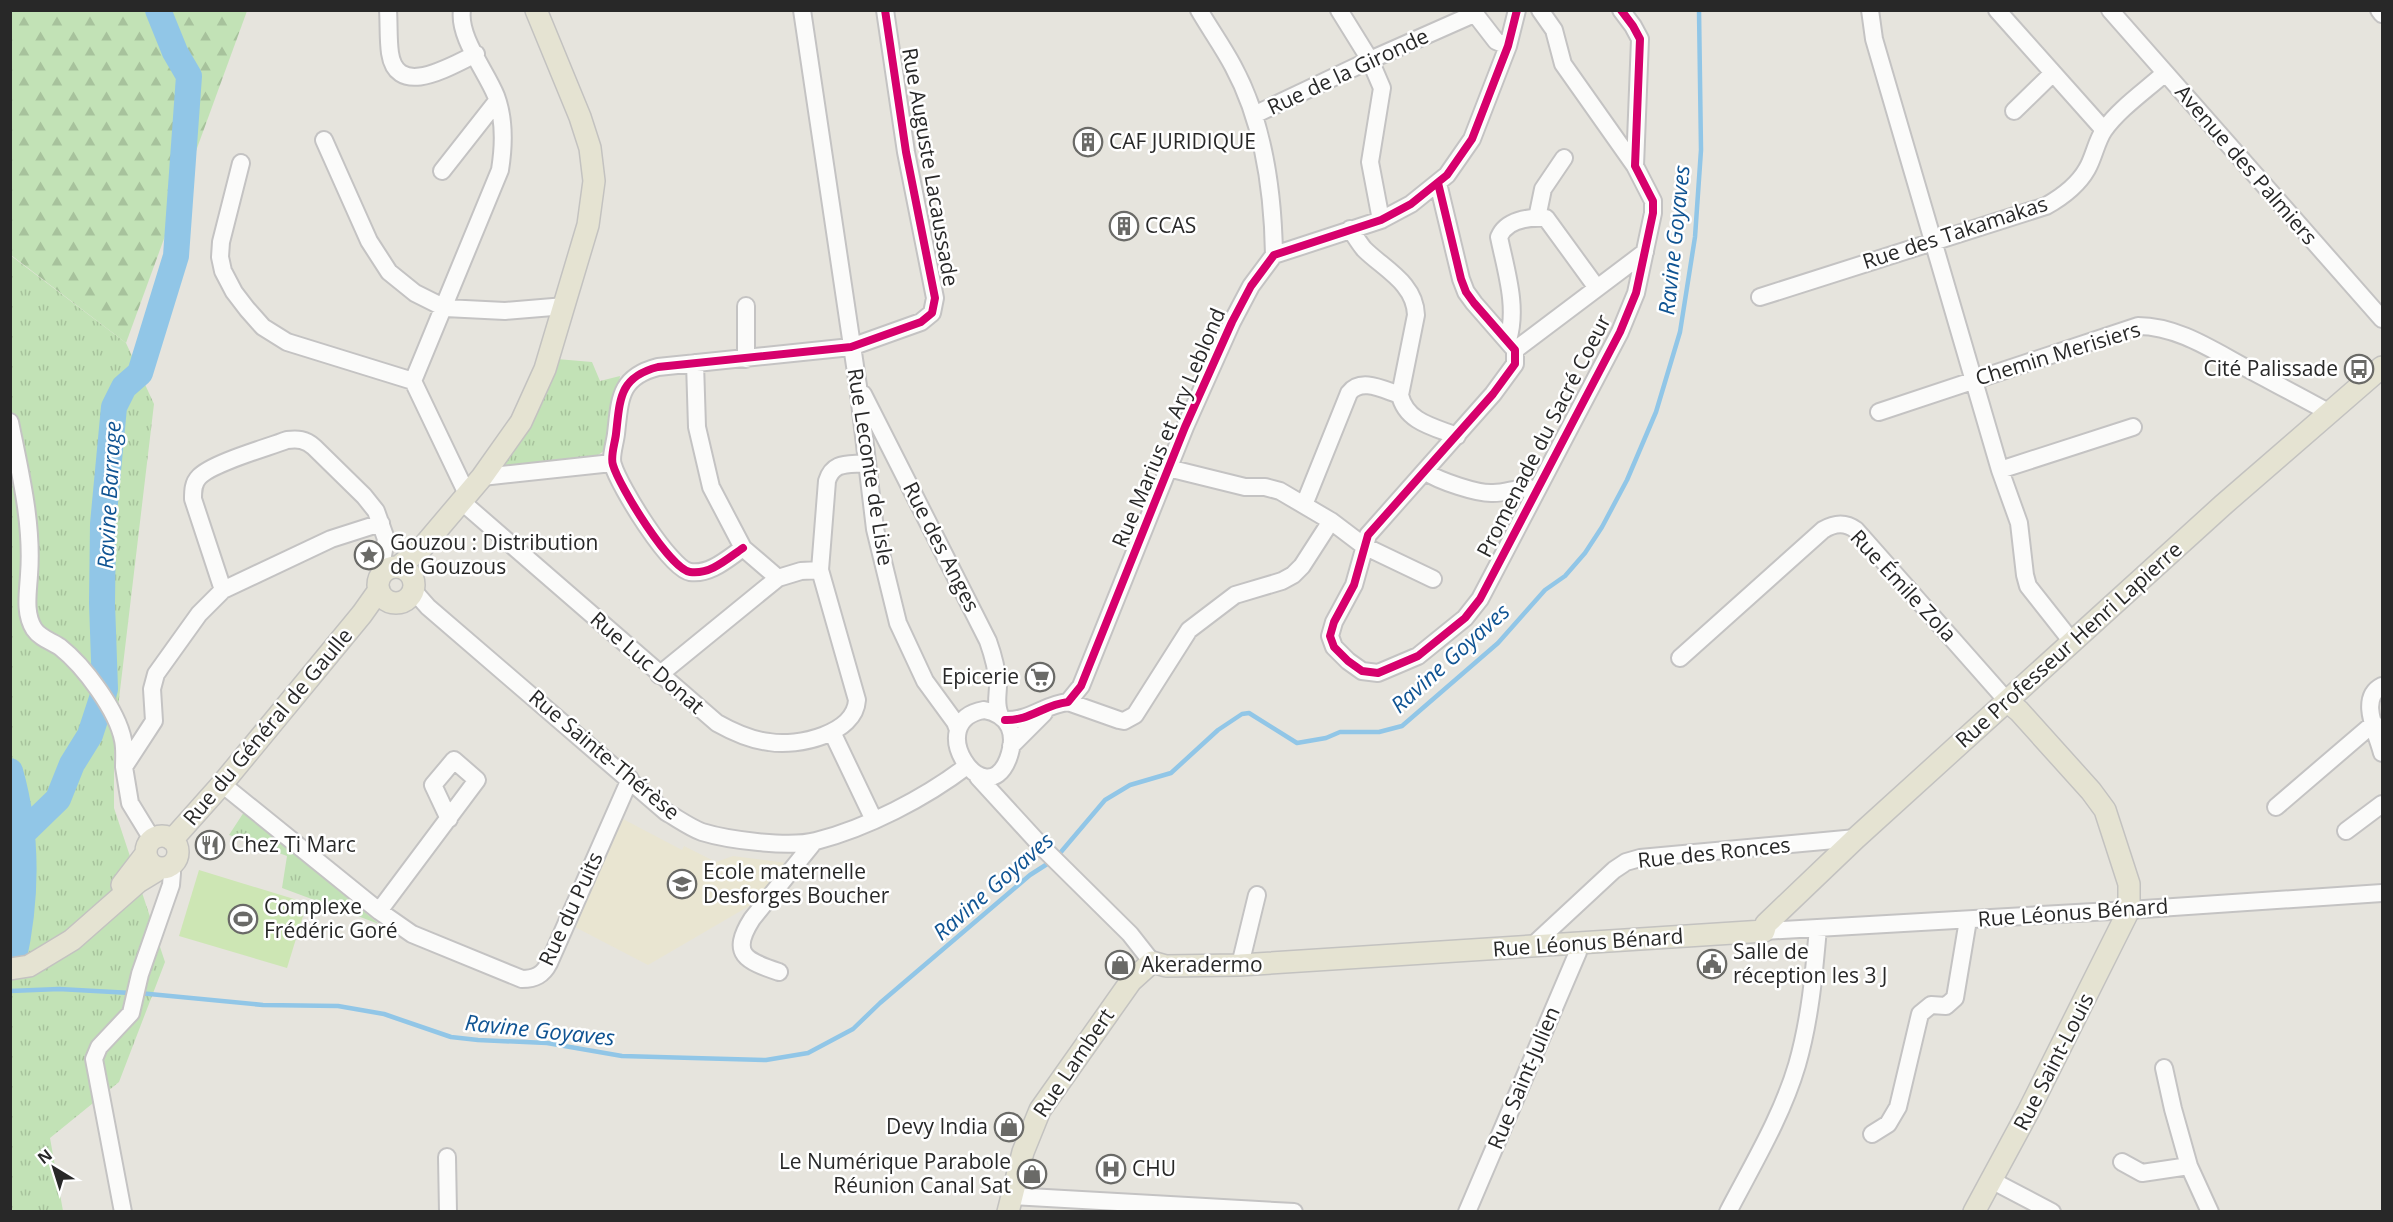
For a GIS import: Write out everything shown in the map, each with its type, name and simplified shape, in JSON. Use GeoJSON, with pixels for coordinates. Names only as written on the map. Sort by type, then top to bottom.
{"type":"FeatureCollection","features":[{"type":"Feature","properties":{"kind":"main road","name":"Rue du Général de Gaulle"},"geometry":{"type":"LineString","coordinates":[[10,969],[29,966],[72,940],[138,882],[363,614],[397,584],[421,549],[482,477],[521,422],[544,369],[565,306],[588,225],[594,181],[590,148],[580,117],[536,10]]}},
{"type":"Feature","properties":{"kind":"main road","name":"Rue Professeur Henri Lapierre"},"geometry":{"type":"LineString","coordinates":[[1764,931],[1766,924],[1856,838],[2223,505],[2382,367]]}},
{"type":"Feature","properties":{"kind":"main road"},"geometry":{"type":"LineString","coordinates":[[2008,702],[2019,711],[2091,791],[2105,810],[2129,884],[2129,910]]}},
{"type":"Feature","properties":{"kind":"main road","name":"Rue Saint-Louis"},"geometry":{"type":"LineString","coordinates":[[1974,1212],[2028,1112],[2129,910]]}},
{"type":"Feature","properties":{"kind":"main road","name":"Rue Léonus Bénard"},"geometry":{"type":"LineString","coordinates":[[1152,962],[1166,966],[1240,964],[1764,931]]}},
{"type":"Feature","properties":{"kind":"main road","name":"Rue Lambert"},"geometry":{"type":"LineString","coordinates":[[1009,1204],[1029,1133],[1040,1110],[1131,981],[1152,962]]}},
{"type":"Feature","properties":{"kind":"street"},"geometry":{"type":"LineString","coordinates":[[388,10],[390,55],[395,67],[402,74],[411,78],[423,77],[476,54]]}},
{"type":"Feature","properties":{"kind":"street"},"geometry":{"type":"LineString","coordinates":[[462,10],[463,28],[497,101],[502,120],[504,146],[500,170],[413,381],[464,497]]}},
{"type":"Feature","properties":{"kind":"street","name":"Rue Leconte de Lisle"},"geometry":{"type":"LineString","coordinates":[[801,10],[858,386],[875,529],[898,623],[925,681],[955,722],[958,730]]}},
{"type":"Feature","properties":{"kind":"street","name":"Rue Auguste Lacaussade"},"geometry":{"type":"LineString","coordinates":[[612,464],[621,394],[627,384],[646,370],[658,366],[851,347],[921,322],[932,313],[935,298],[906,152],[885,10]]}},
{"type":"Feature","properties":{"kind":"street"},"geometry":{"type":"LineString","coordinates":[[1199,10],[1234,66],[1254,115],[1270,183],[1274,255],[1381,220],[1411,204],[1438,183],[1460,159],[1472,139],[1508,46],[1517,10]]}},
{"type":"Feature","properties":{"kind":"street"},"geometry":{"type":"LineString","coordinates":[[1339,10],[1370,60],[1382,93],[1370,162],[1381,220]]}},
{"type":"Feature","properties":{"kind":"street"},"geometry":{"type":"LineString","coordinates":[[1540,10],[1554,30],[1563,64],[1635,166]]}},
{"type":"Feature","properties":{"kind":"street","name":"Promenade du Sacré Coeur"},"geometry":{"type":"LineString","coordinates":[[1364,546],[1354,585],[1334,622],[1330,636],[1334,647],[1348,662],[1362,671],[1378,673],[1418,656],[1465,618],[1480,599],[1620,332],[1636,293],[1653,213],[1653,201],[1635,166],[1640,39],[1621,10]]}},
{"type":"Feature","properties":{"kind":"street"},"geometry":{"type":"LineString","coordinates":[[1870,10],[1874,39],[2000,470],[2019,523],[2028,586],[2073,643]]}},
{"type":"Feature","properties":{"kind":"street"},"geometry":{"type":"LineString","coordinates":[[1997,10],[2104,130]]}},
{"type":"Feature","properties":{"kind":"street"},"geometry":{"type":"LineString","coordinates":[[2379,10],[2382,14]]}},
{"type":"Feature","properties":{"kind":"street"},"geometry":{"type":"LineString","coordinates":[[1473,12],[1496,41],[1508,46]]}},
{"type":"Feature","properties":{"kind":"street","name":"Rue de la Gironde"},"geometry":{"type":"LineString","coordinates":[[1254,115],[1473,12]]}},
{"type":"Feature","properties":{"kind":"street","name":"Avenue des Palmiers"},"geometry":{"type":"LineString","coordinates":[[2121,14],[2165,73],[2382,319]]}},
{"type":"Feature","properties":{"kind":"street"},"geometry":{"type":"LineString","coordinates":[[2014,111],[2053,73]]}},
{"type":"Feature","properties":{"kind":"street","name":"Rue des Takamakas"},"geometry":{"type":"LineString","coordinates":[[1760,297],[2046,206],[2079,181],[2088,168],[2104,130],[2165,73]]}},
{"type":"Feature","properties":{"kind":"street"},"geometry":{"type":"LineString","coordinates":[[442,171],[497,101]]}},
{"type":"Feature","properties":{"kind":"street"},"geometry":{"type":"LineString","coordinates":[[324,140],[369,241],[389,272],[415,293],[445,308],[505,311],[565,306]]}},
{"type":"Feature","properties":{"kind":"street"},"geometry":{"type":"LineString","coordinates":[[1537,218],[1543,189],[1564,158]]}},
{"type":"Feature","properties":{"kind":"street"},"geometry":{"type":"LineString","coordinates":[[241,163],[221,242],[220,257],[223,271],[234,292],[247,309],[263,327],[287,342],[413,381]]}},
{"type":"Feature","properties":{"kind":"street"},"geometry":{"type":"LineString","coordinates":[[1438,183],[1466,292],[1512,345]]}},
{"type":"Feature","properties":{"kind":"street"},"geometry":{"type":"LineString","coordinates":[[1364,546],[1368,535],[1426,472],[1515,364],[1512,345],[1513,307],[1499,237],[1502,229],[1509,224],[1546,218],[1597,288]]}},
{"type":"Feature","properties":{"kind":"street"},"geometry":{"type":"LineString","coordinates":[[1350,229],[1365,249],[1388,269],[1416,302],[1416,315],[1400,395],[1401,403],[1410,416],[1456,436]]}},
{"type":"Feature","properties":{"kind":"street"},"geometry":{"type":"LineString","coordinates":[[1512,345],[1597,288],[1645,252]]}},
{"type":"Feature","properties":{"kind":"street","name":"Rue Marius et Ary Leblond"},"geometry":{"type":"LineString","coordinates":[[1011,746],[1020,735],[1081,686],[1168,468],[1232,322],[1251,286],[1274,255]]}},
{"type":"Feature","properties":{"kind":"street"},"geometry":{"type":"LineString","coordinates":[[746,306],[746,359]]}},
{"type":"Feature","properties":{"kind":"street","name":"Chemin Merisiers"},"geometry":{"type":"LineString","coordinates":[[1879,412],[2138,326],[2154,326],[2201,344],[2330,413]]}},
{"type":"Feature","properties":{"kind":"street"},"geometry":{"type":"LineString","coordinates":[[695,363],[697,427],[711,487],[743,548],[760,565],[778,578]]}},
{"type":"Feature","properties":{"kind":"street"},"geometry":{"type":"LineString","coordinates":[[1304,505],[1346,399],[1353,388],[1367,384],[1400,395]]}},
{"type":"Feature","properties":{"kind":"street","name":"Rue des Anges"},"geometry":{"type":"LineString","coordinates":[[858,386],[988,640],[995,662],[998,687],[996,706],[1002,718]]}},
{"type":"Feature","properties":{"kind":"street"},"geometry":{"type":"LineString","coordinates":[[10,422],[24,495],[28,530],[28,615],[34,630],[60,647],[84,671],[118,724],[123,742],[124,767],[130,802],[172,873],[171,885],[140,974],[131,1012],[99,1047],[94,1059],[123,1212]]}},
{"type":"Feature","properties":{"kind":"street"},"geometry":{"type":"LineString","coordinates":[[2000,470],[2133,427]]}},
{"type":"Feature","properties":{"kind":"street"},"geometry":{"type":"LineString","coordinates":[[223,590],[193,499],[193,489],[197,478],[215,467],[286,440],[307,441],[364,496],[376,511],[386,539],[382,561],[397,584]]}},
{"type":"Feature","properties":{"kind":"street"},"geometry":{"type":"LineString","coordinates":[[659,675],[778,578],[801,571],[820,570],[827,481],[830,472],[837,466],[866,463]]}},
{"type":"Feature","properties":{"kind":"street"},"geometry":{"type":"LineString","coordinates":[[482,477],[612,464],[637,512],[676,564],[687,572],[704,572],[743,548]]}},
{"type":"Feature","properties":{"kind":"street"},"geometry":{"type":"LineString","coordinates":[[1168,468],[1245,487],[1273,489],[1331,521],[1364,546],[1433,579]]}},
{"type":"Feature","properties":{"kind":"street"},"geometry":{"type":"LineString","coordinates":[[1426,472],[1431,476],[1483,493],[1497,493],[1519,487],[1536,489]]}},
{"type":"Feature","properties":{"kind":"street","name":"Rue Luc Donat"},"geometry":{"type":"LineString","coordinates":[[464,497],[659,675],[717,723],[739,735],[770,743],[802,742],[832,732],[850,720],[856,710],[857,700],[820,570]]}},
{"type":"Feature","properties":{"kind":"street"},"geometry":{"type":"LineString","coordinates":[[1060,703],[1124,721],[1135,716],[1189,630],[1235,595],[1282,581],[1293,575],[1302,566],[1331,521]]}},
{"type":"Feature","properties":{"kind":"street"},"geometry":{"type":"LineString","coordinates":[[124,767],[154,721],[152,689],[156,674],[199,614],[223,590],[331,539],[381,523]]}},
{"type":"Feature","properties":{"kind":"street","name":"Rue Émile Zola"},"geometry":{"type":"LineString","coordinates":[[1680,658],[1823,530],[1834,524],[1846,525],[1856,530],[2008,702]]}},
{"type":"Feature","properties":{"kind":"street","name":"Rue Sainte-Thérèse"},"geometry":{"type":"LineString","coordinates":[[397,584],[428,607],[666,812],[699,831],[758,842],[814,842],[874,820],[972,771]]}},
{"type":"Feature","properties":{"kind":"street"},"geometry":{"type":"LineString","coordinates":[[2382,686],[2373,693],[2370,702],[2382,753]]}},
{"type":"Feature","properties":{"kind":"street","name":"Rue Marius et Ary Leblond"},"geometry":{"type":"LineString","coordinates":[[1002,718],[1028,717],[1060,703]]}},
{"type":"Feature","properties":{"kind":"street"},"geometry":{"type":"LineString","coordinates":[[1012,814],[1004,787],[1004,767],[1011,746],[1011,730],[1002,718],[984,710],[976,712],[964,719],[958,730],[959,748],[972,771],[1044,849],[1130,934],[1152,962]]}},
{"type":"Feature","properties":{"kind":"street"},"geometry":{"type":"LineString","coordinates":[[2276,807],[2374,723]]}},
{"type":"Feature","properties":{"kind":"street"},"geometry":{"type":"LineString","coordinates":[[832,732],[874,820]]}},
{"type":"Feature","properties":{"kind":"street"},"geometry":{"type":"LineString","coordinates":[[972,771],[991,776],[1004,767]]}},
{"type":"Feature","properties":{"kind":"street","name":"Rue du Puits"},"geometry":{"type":"LineString","coordinates":[[222,784],[379,911],[412,934],[522,979],[531,979],[539,976],[549,963],[630,779]]}},
{"type":"Feature","properties":{"kind":"street"},"geometry":{"type":"LineString","coordinates":[[2346,831],[2382,804]]}},
{"type":"Feature","properties":{"kind":"street"},"geometry":{"type":"LineString","coordinates":[[379,911],[449,819]]}},
{"type":"Feature","properties":{"kind":"street","name":"Rue des Ronces"},"geometry":{"type":"LineString","coordinates":[[1531,947],[1626,862],[1640,858],[1856,838]]}},
{"type":"Feature","properties":{"kind":"street"},"geometry":{"type":"LineString","coordinates":[[779,972],[752,962],[744,954],[741,944],[744,931],[814,842]]}},
{"type":"Feature","properties":{"kind":"street","name":"Rue Léonus Bénard"},"geometry":{"type":"LineString","coordinates":[[1764,931],[2382,893]]}},
{"type":"Feature","properties":{"kind":"street"},"geometry":{"type":"LineString","coordinates":[[1240,964],[1257,895]]}},
{"type":"Feature","properties":{"kind":"street"},"geometry":{"type":"LineString","coordinates":[[1872,1134],[1888,1124],[1898,1107],[1920,1014],[1931,1005],[1946,1006],[1955,998],[1968,920]]}},
{"type":"Feature","properties":{"kind":"street"},"geometry":{"type":"LineString","coordinates":[[1728,1212],[1786,1097],[1797,1065],[1809,1007],[1818,928]]}},
{"type":"Feature","properties":{"kind":"street","name":"Rue Saint-Julien"},"geometry":{"type":"LineString","coordinates":[[1467,1212],[1578,952],[1578,944]]}},
{"type":"Feature","properties":{"kind":"street"},"geometry":{"type":"LineString","coordinates":[[2164,1068],[2189,1166],[2210,1212]]}},
{"type":"Feature","properties":{"kind":"street"},"geometry":{"type":"LineString","coordinates":[[447,1157],[448,1212]]}},
{"type":"Feature","properties":{"kind":"street"},"geometry":{"type":"LineString","coordinates":[[2122,1162],[2142,1173],[2189,1166]]}},
{"type":"Feature","properties":{"kind":"street"},"geometry":{"type":"LineString","coordinates":[[1991,1180],[2052,1212]]}},
{"type":"Feature","properties":{"kind":"street"},"geometry":{"type":"LineString","coordinates":[[1009,1204],[1294,1212]]}},
{"type":"Feature","properties":{"kind":"shaded area","name":"Ecole maternelle Desforges Boucher"},"geometry":{"type":"Polygon","coordinates":[[[623,819],[682,850],[684,846],[716,862],[733,856],[787,863],[756,902],[648,965],[573,926],[623,819]]]}},
{"type":"Feature","properties":{"kind":"green space"},"geometry":{"type":"Polygon","coordinates":[[[10,11],[247,11],[126,343],[11,255],[10,11]]]}},
{"type":"Feature","properties":{"kind":"green space"},"geometry":{"type":"Polygon","coordinates":[[[10,255],[126,343],[154,404],[114,741],[114,808],[165,962],[119,1082],[50,1138],[63,1211],[11,1211],[10,255]]]}},
{"type":"Feature","properties":{"kind":"green space"},"geometry":{"type":"Polygon","coordinates":[[[557,359],[592,362],[600,381],[620,376],[611,442],[604,451],[592,459],[499,468],[557,359]]]}},
{"type":"Feature","properties":{"kind":"green space"},"geometry":{"type":"Polygon","coordinates":[[[244,812],[379,924],[282,888],[287,856],[229,835],[244,812]]]}},
{"type":"Feature","properties":{"kind":"green space","name":"Complexe Frédéric Goré"},"geometry":{"type":"Polygon","coordinates":[[[199,870],[307,903],[287,968],[179,936],[199,870]]]}},
{"type":"Feature","properties":{"kind":"waterway","name":"Ravine Barrage"},"geometry":{"type":"LineString","coordinates":[[23,833],[58,799],[72,764],[90,735],[105,689],[102,603],[103,524],[114,407],[124,387],[140,373],[176,256],[189,76],[175,52],[158,10]]}},
{"type":"Feature","properties":{"kind":"waterway","name":"Ravine Goyaves"},"geometry":{"type":"LineString","coordinates":[[139,993],[263,1005],[338,1006],[384,1014],[451,1037],[547,1043],[622,1056],[766,1060],[808,1053],[853,1029],[880,1003],[1030,875],[1055,859],[1105,800],[1130,785],[1171,773],[1218,730],[1242,714],[1249,713],[1297,743],[1326,738],[1340,732],[1379,732],[1402,726],[1498,643],[1545,590],[1565,576],[1585,553],[1627,480],[1656,412],[1680,332],[1695,237],[1701,150],[1699,10]]}},
{"type":"Feature","properties":{"kind":"waterway"},"geometry":{"type":"LineString","coordinates":[[10,771],[20,819],[24,866],[21,914],[13,962]]}},
{"type":"Feature","properties":{"kind":"waterway"},"geometry":{"type":"LineString","coordinates":[[10,991],[59,989],[131,993]]}},
{"type":"Feature","properties":{"kind":"cycle path"},"geometry":{"type":"LineString","coordinates":[[743,548],[711,569],[697,572],[690,572],[670,557],[635,507],[617,476],[612,462],[621,400],[629,383],[645,371],[658,367],[851,347],[921,322],[932,313],[935,298],[906,152],[885,10]]}},
{"type":"Feature","properties":{"kind":"cycle path"},"geometry":{"type":"LineString","coordinates":[[1005,720],[1022,718],[1051,706],[1068,702],[1081,686],[1185,427],[1232,322],[1251,286],[1274,255],[1381,220],[1411,204],[1447,175],[1472,139],[1508,46],[1517,10]]}},
{"type":"Feature","properties":{"kind":"cycle path"},"geometry":{"type":"LineString","coordinates":[[1438,183],[1466,292],[1515,350],[1515,364],[1493,394],[1368,535],[1354,585],[1334,622],[1330,636],[1334,647],[1362,671],[1378,673],[1418,656],[1465,618],[1480,599],[1620,332],[1636,293],[1653,213],[1653,201],[1635,166],[1640,39],[1621,10]]}},
{"type":"Feature","properties":{"kind":"place","name":"CAF JURIDIQUE"},"geometry":{"type":"Point","coordinates":[1088,142]}},
{"type":"Feature","properties":{"kind":"place","name":"CCAS"},"geometry":{"type":"Point","coordinates":[1124,226]}},
{"type":"Feature","properties":{"kind":"place","name":"Cité Palissade"},"geometry":{"type":"Point","coordinates":[2359,369]}},
{"type":"Feature","properties":{"kind":"place","name":"Gouzou : Distribution de Gouzous"},"geometry":{"type":"Point","coordinates":[369,555]}},
{"type":"Feature","properties":{"kind":"place","name":"Epicerie"},"geometry":{"type":"Point","coordinates":[1040,677]}},
{"type":"Feature","properties":{"kind":"place","name":"Chez Ti Marc"},"geometry":{"type":"Point","coordinates":[210,845]}},
{"type":"Feature","properties":{"kind":"place","name":"Ecole maternelle Desforges Boucher"},"geometry":{"type":"Point","coordinates":[682,884]}},
{"type":"Feature","properties":{"kind":"place","name":"Complexe Frédéric Goré"},"geometry":{"type":"Point","coordinates":[243,919]}},
{"type":"Feature","properties":{"kind":"place","name":"Salle de réception les 3 J"},"geometry":{"type":"Point","coordinates":[1712,964]}},
{"type":"Feature","properties":{"kind":"place","name":"Akeradermo"},"geometry":{"type":"Point","coordinates":[1120,965]}},
{"type":"Feature","properties":{"kind":"place","name":"Devy India"},"geometry":{"type":"Point","coordinates":[1009,1127]}},
{"type":"Feature","properties":{"kind":"place","name":"CHU"},"geometry":{"type":"Point","coordinates":[1111,1169]}},
{"type":"Feature","properties":{"kind":"place","name":"Le Numérique Parabole Réunion Canal Sat"},"geometry":{"type":"Point","coordinates":[1032,1174]}}]}
